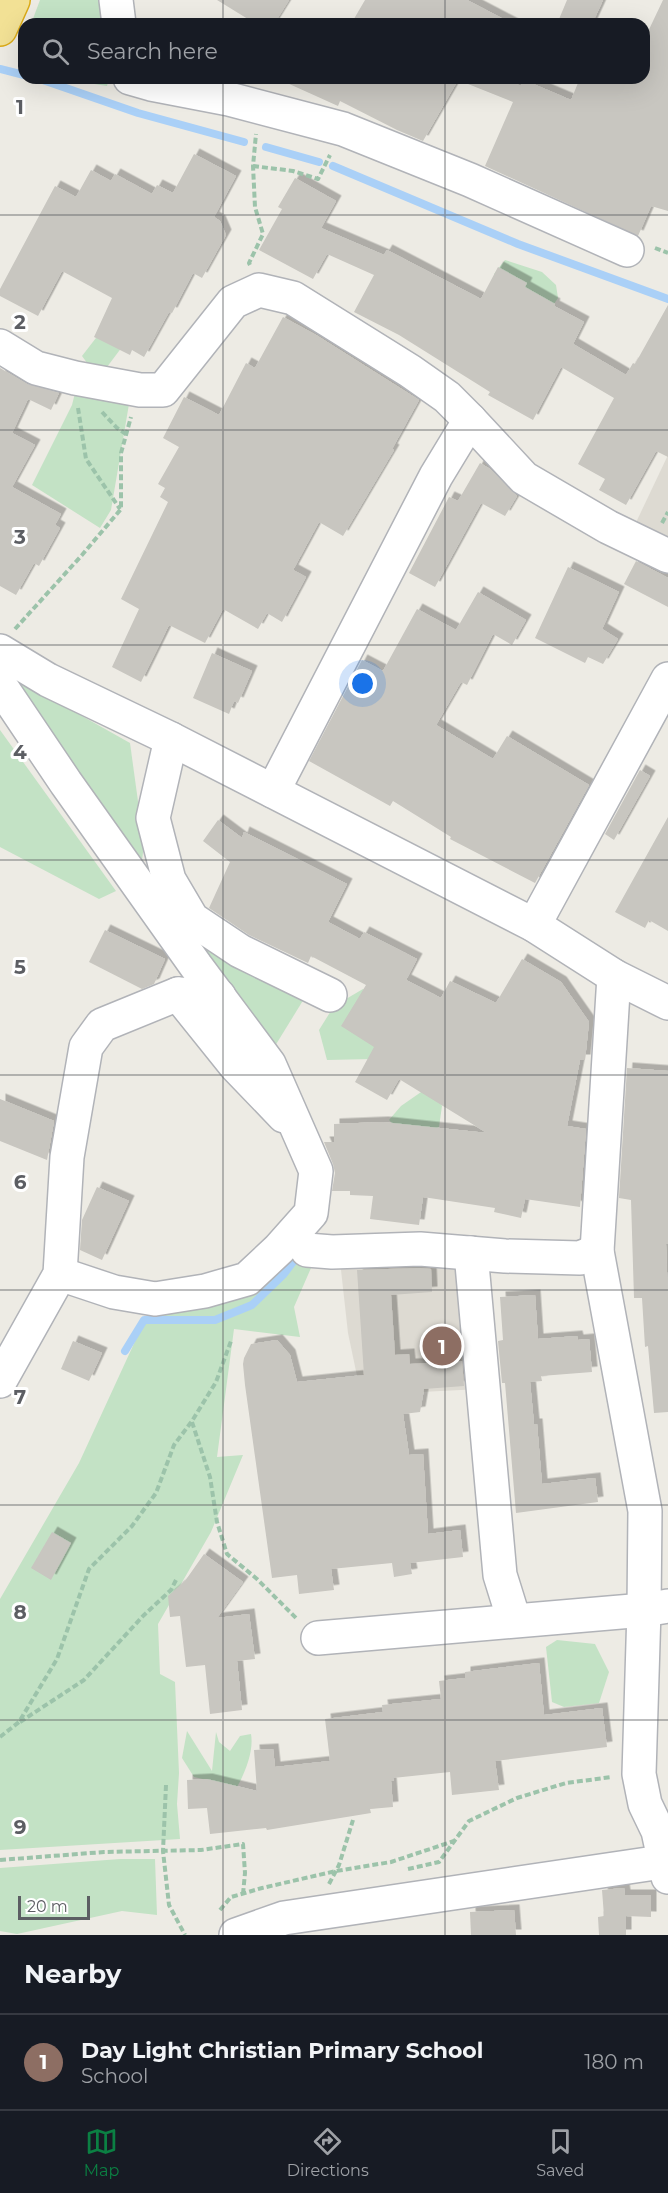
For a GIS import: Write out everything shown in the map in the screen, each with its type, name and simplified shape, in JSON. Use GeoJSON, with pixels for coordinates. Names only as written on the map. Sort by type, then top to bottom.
{"type":"FeatureCollection","features":[{"type":"Feature","properties":{"kind":"highway"},"geometry":{"type":"LineString","coordinates":[[0,29],[13,0]]}},
{"type":"Feature","properties":{"kind":"street"},"geometry":{"type":"LineString","coordinates":[[116,0],[118,18]]}},
{"type":"Feature","properties":{"kind":"street"},"geometry":{"type":"LineString","coordinates":[[157,84],[258,106],[343,129],[470,180],[627,250]]}},
{"type":"Feature","properties":{"kind":"street"},"geometry":{"type":"LineString","coordinates":[[0,346],[76,389],[163,390],[233,302],[259,290],[293,298],[410,371],[447,397],[524,478],[608,527],[668,556]]}},
{"type":"Feature","properties":{"kind":"street"},"geometry":{"type":"LineString","coordinates":[[273,791],[436,476],[470,420]]}},
{"type":"Feature","properties":{"kind":"street"},"geometry":{"type":"LineString","coordinates":[[6,641],[48,680],[171,739],[534,925],[614,976],[668,1003]]}},
{"type":"Feature","properties":{"kind":"street"},"geometry":{"type":"LineString","coordinates":[[0,685],[66,783],[269,1064],[316,1171],[311,1213],[279,1249],[247,1279],[205,1291],[155,1299],[114,1292],[60,1274]]}},
{"type":"Feature","properties":{"kind":"street"},"geometry":{"type":"LineString","coordinates":[[534,925],[665,690]]}},
{"type":"Feature","properties":{"kind":"street"},"geometry":{"type":"LineString","coordinates":[[171,739],[153,818],[169,880],[192,919],[240,951],[330,995]]}},
{"type":"Feature","properties":{"kind":"street"},"geometry":{"type":"LineString","coordinates":[[227,1924],[666,1866],[658,1831],[645,1804],[639,1774],[656,1608],[645,1511],[597,1251],[614,976]]}},
{"type":"Feature","properties":{"kind":"street"},"geometry":{"type":"LineString","coordinates":[[0,1381],[60,1274],[67,1157],[87,1047],[102,1025],[178,994],[219,996]]}},
{"type":"Feature","properties":{"kind":"street"},"geometry":{"type":"LineString","coordinates":[[178,994],[235,1065],[298,1130]]}},
{"type":"Feature","properties":{"kind":"street"},"geometry":{"type":"LineString","coordinates":[[307,1250],[332,1252],[420,1249],[505,1256],[580,1258],[597,1251]]}},
{"type":"Feature","properties":{"kind":"street"},"geometry":{"type":"LineString","coordinates":[[471,1253],[500,1575],[514,1620]]}},
{"type":"Feature","properties":{"kind":"street"},"geometry":{"type":"LineString","coordinates":[[318,1638],[656,1608]]}},
{"type":"Feature","properties":{"kind":"path"},"geometry":{"type":"LineString","coordinates":[[258,106],[254,166],[255,207],[263,234],[249,263],[269,292]]}},
{"type":"Feature","properties":{"kind":"path"},"geometry":{"type":"LineString","coordinates":[[254,166],[293,171],[318,179],[343,129]]}},
{"type":"Feature","properties":{"kind":"path"},"geometry":{"type":"LineString","coordinates":[[76,389],[126,434]]}},
{"type":"Feature","properties":{"kind":"path"},"geometry":{"type":"LineString","coordinates":[[76,389],[86,459],[121,509]]}},
{"type":"Feature","properties":{"kind":"path"},"geometry":{"type":"LineString","coordinates":[[6,641],[121,509],[121,453],[140,390]]}},
{"type":"Feature","properties":{"kind":"path"},"geometry":{"type":"LineString","coordinates":[[20,1722],[57,1659],[89,1569],[132,1526],[156,1493],[174,1445],[216,1382],[231,1341]]}},
{"type":"Feature","properties":{"kind":"path"},"geometry":{"type":"LineString","coordinates":[[192,1421],[210,1477],[217,1522],[227,1554],[318,1638]]}},
{"type":"Feature","properties":{"kind":"path"},"geometry":{"type":"LineString","coordinates":[[0,1737],[84,1680],[143,1616],[171,1590],[176,1580]]}},
{"type":"Feature","properties":{"kind":"path"},"geometry":{"type":"LineString","coordinates":[[407,1869],[439,1862],[469,1821],[517,1798],[566,1783],[639,1774]]}},
{"type":"Feature","properties":{"kind":"path"},"geometry":{"type":"LineString","coordinates":[[166,1785],[163,1851],[169,1905],[185,1935]]}},
{"type":"Feature","properties":{"kind":"path"},"geometry":{"type":"LineString","coordinates":[[335,1886],[327,1890],[336,1871],[353,1820]]}},
{"type":"Feature","properties":{"kind":"path"},"geometry":{"type":"LineString","coordinates":[[227,1924],[231,1897],[336,1871],[391,1862],[455,1840]]}},
{"type":"Feature","properties":{"kind":"path"},"geometry":{"type":"LineString","coordinates":[[0,1860],[104,1852],[201,1850],[243,1844],[245,1873],[243,1894]]}},
{"type":"Feature","properties":{"kind":"shaded area"},"geometry":{"type":"Polygon","coordinates":[[[668,455],[668,552],[631,533],[668,455]]]}},
{"type":"Feature","properties":{"kind":"shaded area"},"geometry":{"type":"Polygon","coordinates":[[[340,1261],[450,1261],[472,1301],[481,1389],[361,1395],[348,1333],[340,1261]]]}},
{"type":"Feature","properties":{"kind":"green space"},"geometry":{"type":"Polygon","coordinates":[[[40,0],[102,0],[108,18],[33,18],[40,0]]]}},
{"type":"Feature","properties":{"kind":"green space"},"geometry":{"type":"Polygon","coordinates":[[[505,260],[542,272],[556,285],[558,298],[548,313],[497,298],[494,274],[505,260]]]}},
{"type":"Feature","properties":{"kind":"green space"},"geometry":{"type":"Polygon","coordinates":[[[106,325],[137,327],[107,367],[93,371],[82,356],[106,325]]]}},
{"type":"Feature","properties":{"kind":"green space"},"geometry":{"type":"Polygon","coordinates":[[[76,389],[129,404],[111,510],[100,528],[32,485],[72,405],[76,389]]]}},
{"type":"Feature","properties":{"kind":"green space"},"geometry":{"type":"Polygon","coordinates":[[[0,670],[130,743],[144,845],[141,868],[0,670]]]}},
{"type":"Feature","properties":{"kind":"green space"},"geometry":{"type":"Polygon","coordinates":[[[0,730],[116,891],[99,899],[0,847],[0,730]]]}},
{"type":"Feature","properties":{"kind":"green space"},"geometry":{"type":"Polygon","coordinates":[[[188,927],[307,994],[275,1046],[188,927]]]}},
{"type":"Feature","properties":{"kind":"green space"},"geometry":{"type":"Polygon","coordinates":[[[363,989],[391,1018],[372,1059],[327,1060],[319,1030],[334,1006],[363,989]]]}},
{"type":"Feature","properties":{"kind":"green space"},"geometry":{"type":"Polygon","coordinates":[[[424,1090],[436,1093],[442,1106],[439,1127],[423,1134],[399,1131],[389,1120],[401,1106],[424,1090]]]}},
{"type":"Feature","properties":{"kind":"green space"},"geometry":{"type":"Polygon","coordinates":[[[283,1258],[311,1268],[294,1307],[300,1337],[234,1329],[217,1457],[243,1455],[211,1532],[158,1624],[160,1674],[175,1682],[179,1773],[177,1804],[180,1839],[0,1850],[0,1599],[79,1463],[149,1311],[198,1309],[223,1304],[245,1293],[283,1258]]]}},
{"type":"Feature","properties":{"kind":"green space"},"geometry":{"type":"Polygon","coordinates":[[[557,1640],[595,1644],[609,1672],[599,1703],[564,1707],[552,1702],[546,1647],[557,1640]]]}},
{"type":"Feature","properties":{"kind":"green space"},"geometry":{"type":"Polygon","coordinates":[[[187,1731],[212,1771],[216,1732],[219,1742],[230,1751],[240,1736],[251,1734],[250,1755],[237,1787],[194,1777],[182,1758],[187,1731]]]}},
{"type":"Feature","properties":{"kind":"green space"},"geometry":{"type":"Polygon","coordinates":[[[120,1859],[155,1859],[157,1915],[122,1911],[17,1934],[0,1931],[0,1868],[120,1859]]]}},
{"type":"Feature","properties":{"kind":"building"},"geometry":{"type":"Polygon","coordinates":[[[217,0],[289,0],[278,18],[246,18],[217,0]]]}},
{"type":"Feature","properties":{"kind":"building"},"geometry":{"type":"Polygon","coordinates":[[[365,0],[467,0],[502,18],[354,18],[365,0]]]}},
{"type":"Feature","properties":{"kind":"building"},"geometry":{"type":"Polygon","coordinates":[[[567,0],[603,0],[595,18],[560,18],[567,0]]]}},
{"type":"Feature","properties":{"kind":"building"},"geometry":{"type":"Polygon","coordinates":[[[663,0],[668,0],[668,211],[651,206],[638,236],[485,166],[513,102],[468,84],[516,84],[521,86],[522,84],[533,84],[571,100],[578,84],[650,84],[650,27],[663,0]]]}},
{"type":"Feature","properties":{"kind":"building"},"geometry":{"type":"Polygon","coordinates":[[[289,84],[456,84],[423,141],[340,101],[338,106],[289,84]]]}},
{"type":"Feature","properties":{"kind":"building"},"geometry":{"type":"Polygon","coordinates":[[[194,154],[236,176],[214,217],[220,221],[226,235],[202,278],[193,273],[172,313],[169,312],[144,357],[132,350],[130,355],[94,337],[112,298],[62,271],[38,316],[0,296],[0,289],[55,186],[76,197],[91,170],[111,181],[115,174],[152,194],[157,185],[173,193],[194,154]]]}},
{"type":"Feature","properties":{"kind":"building"},"geometry":{"type":"Polygon","coordinates":[[[295,178],[336,201],[321,228],[384,255],[387,250],[481,299],[498,267],[527,283],[525,287],[555,304],[554,306],[584,322],[573,344],[626,375],[633,363],[635,364],[668,305],[668,457],[656,451],[626,505],[599,490],[605,479],[578,464],[614,398],[561,367],[533,420],[488,395],[490,392],[399,335],[354,312],[374,275],[327,254],[313,279],[259,250],[282,209],[278,207],[295,178]]]}},
{"type":"Feature","properties":{"kind":"building"},"geometry":{"type":"Polygon","coordinates":[[[283,317],[316,335],[419,400],[392,449],[394,450],[343,536],[319,522],[293,570],[306,577],[282,622],[267,613],[258,629],[223,609],[205,643],[169,625],[141,682],[112,667],[139,609],[121,599],[168,502],[160,497],[165,488],[158,484],[179,447],[163,438],[184,397],[219,415],[246,363],[255,368],[283,317]]]}},
{"type":"Feature","properties":{"kind":"building"},"geometry":{"type":"Polygon","coordinates":[[[0,368],[27,384],[59,393],[51,410],[28,399],[12,433],[35,445],[12,487],[61,514],[55,525],[60,528],[39,566],[34,563],[16,595],[0,586],[0,368]]]}},
{"type":"Feature","properties":{"kind":"building"},"geometry":{"type":"Polygon","coordinates":[[[480,463],[490,469],[517,496],[505,516],[481,503],[435,587],[409,573],[449,497],[458,501],[480,463]]]}},
{"type":"Feature","properties":{"kind":"building"},"geometry":{"type":"Polygon","coordinates":[[[636,561],[668,578],[668,607],[624,584],[636,561]]]}},
{"type":"Feature","properties":{"kind":"building"},"geometry":{"type":"Polygon","coordinates":[[[568,567],[619,592],[602,629],[618,639],[603,664],[588,657],[585,663],[535,638],[568,567]]]}},
{"type":"Feature","properties":{"kind":"building"},"geometry":{"type":"Polygon","coordinates":[[[478,592],[526,620],[512,645],[493,634],[467,685],[461,682],[436,725],[493,759],[507,736],[589,785],[535,883],[450,839],[451,837],[393,801],[390,806],[309,761],[362,660],[383,671],[417,609],[456,630],[478,592]]]}},
{"type":"Feature","properties":{"kind":"building"},"geometry":{"type":"Polygon","coordinates":[[[212,653],[252,671],[238,703],[234,701],[229,714],[193,698],[212,653]]]}},
{"type":"Feature","properties":{"kind":"building"},"geometry":{"type":"Polygon","coordinates":[[[640,770],[650,776],[614,840],[605,834],[640,770]]]}},
{"type":"Feature","properties":{"kind":"building"},"geometry":{"type":"Polygon","coordinates":[[[668,817],[668,931],[649,920],[645,928],[615,912],[668,817]]]}},
{"type":"Feature","properties":{"kind":"building"},"geometry":{"type":"Polygon","coordinates":[[[218,820],[242,838],[244,832],[347,884],[328,922],[360,939],[364,932],[417,959],[406,980],[441,998],[450,981],[496,1003],[522,959],[561,982],[589,1022],[585,1060],[580,1060],[567,1126],[586,1129],[580,1207],[525,1199],[521,1218],[494,1212],[495,1208],[423,1197],[419,1225],[370,1219],[373,1196],[350,1195],[350,1191],[332,1191],[335,1173],[324,1142],[334,1142],[334,1124],[383,1122],[487,1133],[399,1079],[387,1100],[355,1082],[374,1047],[341,1026],[366,985],[311,956],[308,963],[249,935],[209,908],[230,862],[203,841],[218,820]]]}},
{"type":"Feature","properties":{"kind":"building"},"geometry":{"type":"Polygon","coordinates":[[[105,930],[165,959],[154,984],[142,989],[89,962],[105,930]]]}},
{"type":"Feature","properties":{"kind":"building"},"geometry":{"type":"Polygon","coordinates":[[[627,1068],[668,1071],[668,1244],[666,1244],[668,1412],[654,1413],[648,1346],[645,1347],[642,1298],[634,1298],[631,1200],[619,1198],[627,1068]]]}},
{"type":"Feature","properties":{"kind":"building"},"geometry":{"type":"Polygon","coordinates":[[[0,1099],[54,1121],[47,1160],[0,1141],[0,1099]]]}},
{"type":"Feature","properties":{"kind":"building"},"geometry":{"type":"Polygon","coordinates":[[[97,1187],[129,1201],[102,1260],[80,1250],[82,1220],[97,1187]]]}},
{"type":"Feature","properties":{"kind":"building"},"geometry":{"type":"Polygon","coordinates":[[[431,1269],[432,1292],[391,1295],[395,1355],[409,1354],[410,1364],[462,1361],[464,1386],[424,1389],[420,1412],[403,1414],[409,1455],[423,1454],[428,1534],[460,1530],[463,1557],[410,1563],[412,1574],[394,1577],[392,1563],[331,1569],[334,1590],[299,1594],[297,1575],[272,1578],[245,1385],[244,1358],[251,1344],[277,1340],[290,1355],[297,1382],[364,1375],[357,1270],[431,1269]]]}},
{"type":"Feature","properties":{"kind":"building"},"geometry":{"type":"Polygon","coordinates":[[[535,1295],[538,1339],[577,1336],[578,1340],[589,1339],[592,1372],[541,1376],[542,1381],[530,1382],[534,1424],[537,1424],[542,1484],[595,1478],[598,1502],[516,1513],[505,1383],[502,1383],[498,1341],[503,1340],[500,1297],[535,1295]]]}},
{"type":"Feature","properties":{"kind":"building"},"geometry":{"type":"Polygon","coordinates":[[[73,1341],[102,1353],[89,1381],[61,1369],[73,1341]]]}},
{"type":"Feature","properties":{"kind":"building"},"geometry":{"type":"Polygon","coordinates":[[[52,1532],[71,1543],[51,1580],[31,1568],[52,1532]]]}},
{"type":"Feature","properties":{"kind":"building"},"geometry":{"type":"Polygon","coordinates":[[[204,1554],[243,1582],[217,1618],[249,1614],[255,1659],[237,1661],[242,1710],[210,1714],[205,1665],[186,1667],[180,1616],[170,1617],[168,1596],[185,1581],[204,1554]]]}},
{"type":"Feature","properties":{"kind":"building"},"geometry":{"type":"Polygon","coordinates":[[[539,1663],[544,1715],[602,1708],[607,1747],[495,1761],[499,1790],[452,1795],[450,1772],[393,1778],[394,1781],[391,1781],[393,1807],[370,1809],[371,1813],[267,1830],[266,1828],[210,1834],[207,1808],[188,1809],[187,1780],[207,1779],[257,1791],[254,1750],[273,1749],[275,1767],[330,1761],[325,1719],[383,1712],[382,1705],[441,1699],[439,1681],[465,1678],[465,1672],[539,1663]]]}},
{"type":"Feature","properties":{"kind":"building"},"geometry":{"type":"Polygon","coordinates":[[[624,1888],[625,1895],[651,1895],[651,1917],[626,1916],[626,1935],[599,1935],[598,1917],[604,1916],[602,1890],[624,1888]]]}},
{"type":"Feature","properties":{"kind":"building"},"geometry":{"type":"Polygon","coordinates":[[[514,1910],[516,1935],[471,1935],[470,1912],[514,1910]]]}},
{"type":"Feature","properties":{"kind":"waterway"},"geometry":{"type":"LineString","coordinates":[[0,69],[18,74]]}},
{"type":"Feature","properties":{"kind":"waterway"},"geometry":{"type":"LineString","coordinates":[[54,84],[138,113],[244,142]]}},
{"type":"Feature","properties":{"kind":"waterway"},"geometry":{"type":"LineString","coordinates":[[266,147],[319,162]]}},
{"type":"Feature","properties":{"kind":"waterway"},"geometry":{"type":"LineString","coordinates":[[333,166],[518,244],[668,299]]}},
{"type":"Feature","properties":{"kind":"waterway"},"geometry":{"type":"LineString","coordinates":[[125,1351],[144,1320],[215,1320],[252,1305],[283,1275],[299,1254]]}},
{"type":"Feature","properties":{"kind":"place","name":"Day Light Christian Primary School"},"geometry":{"type":"Point","coordinates":[442,1346]}}]}
